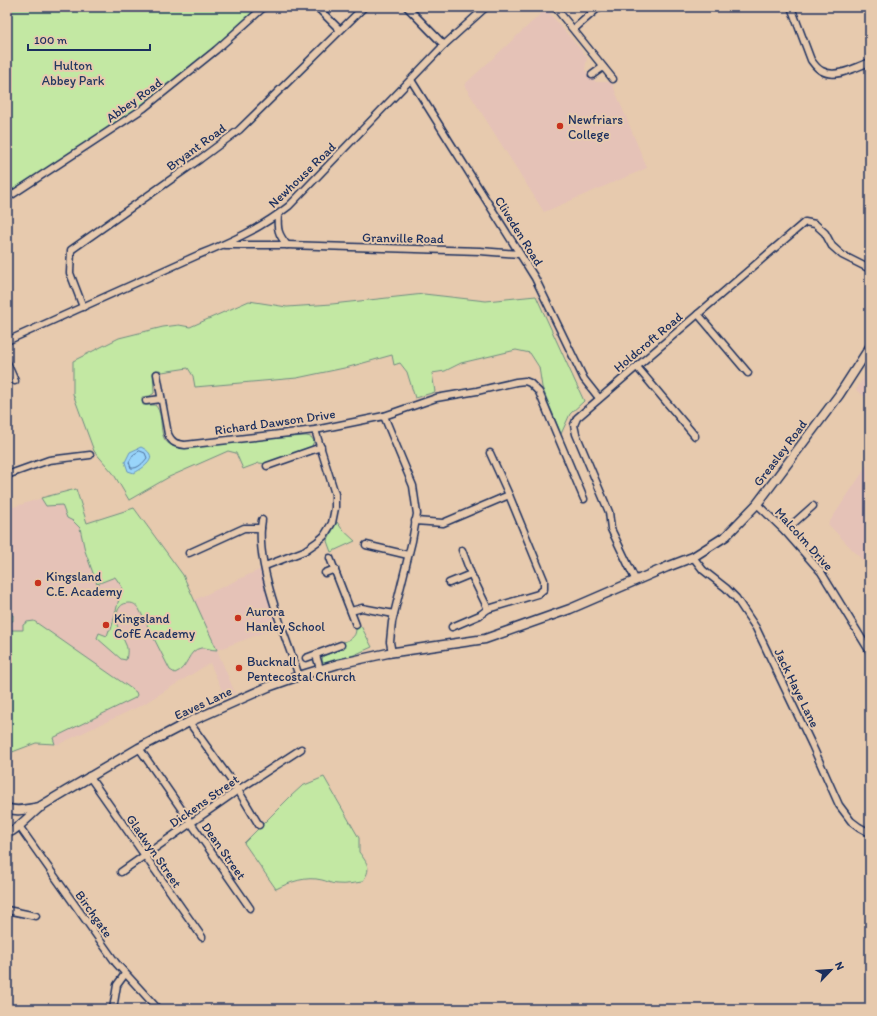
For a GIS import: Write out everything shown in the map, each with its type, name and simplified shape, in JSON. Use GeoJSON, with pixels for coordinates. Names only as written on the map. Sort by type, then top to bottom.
{"type":"FeatureCollection","features":[{"type":"Feature","properties":{"kind":"street","name":"Abbey Road"},"geometry":{"type":"LineString","coordinates":[[7,198],[144,108],[216,50],[264,7]]}},
{"type":"Feature","properties":{"kind":"street"},"geometry":{"type":"LineString","coordinates":[[317,7],[340,30]]}},
{"type":"Feature","properties":{"kind":"street","name":"Bryant Road"},"geometry":{"type":"LineString","coordinates":[[83,306],[70,273],[71,250],[239,130],[364,7]]}},
{"type":"Feature","properties":{"kind":"street"},"geometry":{"type":"LineString","coordinates":[[407,7],[444,45]]}},
{"type":"Feature","properties":{"kind":"street","name":"Newhouse Road"},"geometry":{"type":"LineString","coordinates":[[7,341],[223,245],[256,229],[278,215],[289,206],[444,45],[486,7]]}},
{"type":"Feature","properties":{"kind":"street"},"geometry":{"type":"LineString","coordinates":[[555,7],[613,79]]}},
{"type":"Feature","properties":{"kind":"street"},"geometry":{"type":"LineString","coordinates":[[574,29],[599,7]]}},
{"type":"Feature","properties":{"kind":"street"},"geometry":{"type":"LineString","coordinates":[[791,7],[811,60],[816,67],[823,72],[842,72],[870,62]]}},
{"type":"Feature","properties":{"kind":"street"},"geometry":{"type":"LineString","coordinates":[[592,75],[603,67]]}},
{"type":"Feature","properties":{"kind":"street","name":"Cliveden Road"},"geometry":{"type":"LineString","coordinates":[[411,80],[535,278],[584,379],[599,398]]}},
{"type":"Feature","properties":{"kind":"street"},"geometry":{"type":"LineString","coordinates":[[278,215],[277,227],[280,236],[287,245]]}},
{"type":"Feature","properties":{"kind":"street","name":"Holdcroft Road"},"geometry":{"type":"LineString","coordinates":[[636,581],[611,529],[609,512],[576,434],[574,425],[577,418],[805,222],[815,224],[825,233],[832,246],[842,255],[870,269]]}},
{"type":"Feature","properties":{"kind":"street","name":"Granville Road"},"geometry":{"type":"LineString","coordinates":[[223,245],[287,245],[480,251],[519,254]]}},
{"type":"Feature","properties":{"kind":"street"},"geometry":{"type":"LineString","coordinates":[[698,314],[748,373]]}},
{"type":"Feature","properties":{"kind":"street","name":"Greasley Road"},"geometry":{"type":"LineString","coordinates":[[636,581],[693,557],[726,536],[757,504],[839,394],[870,347]]}},
{"type":"Feature","properties":{"kind":"street"},"geometry":{"type":"LineString","coordinates":[[7,364],[15,381]]}},
{"type":"Feature","properties":{"kind":"street"},"geometry":{"type":"LineString","coordinates":[[637,367],[695,436]]}},
{"type":"Feature","properties":{"kind":"street","name":"Richard Dawson Drive"},"geometry":{"type":"LineString","coordinates":[[157,374],[170,440],[175,444],[185,445],[315,430],[384,416],[436,398],[524,381],[530,383],[539,392],[584,499]]}},
{"type":"Feature","properties":{"kind":"street"},"geometry":{"type":"LineString","coordinates":[[146,401],[161,399]]}},
{"type":"Feature","properties":{"kind":"street"},"geometry":{"type":"LineString","coordinates":[[384,416],[413,486],[417,514],[394,614],[390,653]]}},
{"type":"Feature","properties":{"kind":"street"},"geometry":{"type":"LineString","coordinates":[[265,566],[304,551],[324,536],[332,523],[335,508],[335,494],[315,430]]}},
{"type":"Feature","properties":{"kind":"street"},"geometry":{"type":"LineString","coordinates":[[267,466],[321,447]]}},
{"type":"Feature","properties":{"kind":"street"},"geometry":{"type":"LineString","coordinates":[[452,627],[480,615],[488,609],[538,594],[544,589],[544,580],[490,452]]}},
{"type":"Feature","properties":{"kind":"street"},"geometry":{"type":"LineString","coordinates":[[7,475],[49,460],[90,455]]}},
{"type":"Feature","properties":{"kind":"street"},"geometry":{"type":"LineString","coordinates":[[415,521],[443,523],[509,495]]}},
{"type":"Feature","properties":{"kind":"street","name":"Malcolm Drive"},"geometry":{"type":"LineString","coordinates":[[757,504],[785,530],[821,572],[870,652]]}},
{"type":"Feature","properties":{"kind":"street"},"geometry":{"type":"LineString","coordinates":[[785,530],[813,506]]}},
{"type":"Feature","properties":{"kind":"street"},"geometry":{"type":"LineString","coordinates":[[262,520],[261,528],[265,566],[278,617],[299,676]]}},
{"type":"Feature","properties":{"kind":"street"},"geometry":{"type":"LineString","coordinates":[[189,553],[244,528],[261,528]]}},
{"type":"Feature","properties":{"kind":"street"},"geometry":{"type":"LineString","coordinates":[[366,545],[408,555]]}},
{"type":"Feature","properties":{"kind":"street"},"geometry":{"type":"LineString","coordinates":[[462,550],[471,574],[488,609]]}},
{"type":"Feature","properties":{"kind":"street","name":"Jack Haye Lane"},"geometry":{"type":"LineString","coordinates":[[693,557],[703,570],[726,588],[756,628],[839,805],[850,821],[859,828],[870,833]]}},
{"type":"Feature","properties":{"kind":"street"},"geometry":{"type":"LineString","coordinates":[[330,558],[356,625]]}},
{"type":"Feature","properties":{"kind":"street"},"geometry":{"type":"LineString","coordinates":[[325,574],[335,569]]}},
{"type":"Feature","properties":{"kind":"street"},"geometry":{"type":"LineString","coordinates":[[449,583],[471,574]]}},
{"type":"Feature","properties":{"kind":"street","name":"Eaves Lane"},"geometry":{"type":"LineString","coordinates":[[7,832],[12,831],[19,826],[42,806],[139,748],[189,722],[268,687],[338,664],[390,653],[485,639],[570,609],[636,581]]}},
{"type":"Feature","properties":{"kind":"street"},"geometry":{"type":"LineString","coordinates":[[351,611],[362,608],[394,614]]}},
{"type":"Feature","properties":{"kind":"street"},"geometry":{"type":"LineString","coordinates":[[306,658],[341,645]]}},
{"type":"Feature","properties":{"kind":"street"},"geometry":{"type":"LineString","coordinates":[[316,655],[320,669]]}},
{"type":"Feature","properties":{"kind":"street"},"geometry":{"type":"LineString","coordinates":[[189,722],[238,790],[259,826]]}},
{"type":"Feature","properties":{"kind":"street","name":"Dean Street"},"geometry":{"type":"LineString","coordinates":[[139,748],[250,908]]}},
{"type":"Feature","properties":{"kind":"street","name":"Dickens Street"},"geometry":{"type":"LineString","coordinates":[[121,872],[238,790],[301,749]]}},
{"type":"Feature","properties":{"kind":"street","name":"Gladwyn Street"},"geometry":{"type":"LineString","coordinates":[[90,776],[144,856],[202,937]]}},
{"type":"Feature","properties":{"kind":"street","name":"Eaves Lane"},"geometry":{"type":"LineString","coordinates":[[7,808],[11,810],[25,810],[42,806]]}},
{"type":"Feature","properties":{"kind":"street","name":"Birchgate"},"geometry":{"type":"LineString","coordinates":[[19,826],[116,963],[158,1009]]}},
{"type":"Feature","properties":{"kind":"street"},"geometry":{"type":"LineString","coordinates":[[7,910],[36,916]]}},
{"type":"Feature","properties":{"kind":"street"},"geometry":{"type":"LineString","coordinates":[[113,1009],[117,986],[125,974]]}},
{"type":"Feature","properties":{"kind":"shaded area","name":"Newfriars College"},"geometry":{"type":"Polygon","coordinates":[[[546,9],[587,57],[585,70],[596,82],[611,81],[647,168],[544,212],[464,85],[546,9]]]}},
{"type":"Feature","properties":{"kind":"shaded area"},"geometry":{"type":"Polygon","coordinates":[[[869,369],[870,370],[870,400],[856,390],[869,369]]]}},
{"type":"Feature","properties":{"kind":"shaded area"},"geometry":{"type":"Polygon","coordinates":[[[870,461],[870,568],[828,524],[870,461]]]}},
{"type":"Feature","properties":{"kind":"shaded area","name":"Kingsland CofE Academy"},"geometry":{"type":"Polygon","coordinates":[[[76,489],[87,523],[134,508],[183,575],[194,600],[261,569],[271,608],[278,627],[217,650],[235,693],[225,697],[210,663],[142,705],[59,744],[36,743],[7,754],[7,509],[76,489]]]}},
{"type":"Feature","properties":{"kind":"green space","name":"Hulton Abbey Park"},"geometry":{"type":"Polygon","coordinates":[[[7,7],[261,7],[141,106],[7,195],[7,7]]]}},
{"type":"Feature","properties":{"kind":"green space"},"geometry":{"type":"Polygon","coordinates":[[[424,294],[486,301],[536,296],[584,401],[570,414],[561,434],[542,387],[539,367],[530,353],[516,350],[461,363],[445,371],[432,373],[435,392],[415,398],[407,372],[400,363],[394,365],[392,355],[349,367],[297,378],[195,387],[193,376],[188,368],[162,372],[160,370],[153,371],[154,393],[150,396],[142,397],[143,405],[155,405],[159,410],[164,437],[167,442],[173,446],[183,448],[306,436],[311,437],[314,441],[311,448],[269,464],[259,463],[243,469],[236,453],[228,451],[169,477],[129,500],[113,473],[94,451],[73,394],[73,361],[119,338],[163,327],[179,325],[190,327],[249,301],[287,307],[332,304],[424,294]]]}},
{"type":"Feature","properties":{"kind":"green space"},"geometry":{"type":"Polygon","coordinates":[[[76,489],[87,523],[134,508],[183,575],[217,650],[203,648],[196,649],[190,655],[180,671],[175,673],[170,670],[139,609],[135,604],[131,603],[121,606],[117,616],[117,624],[127,647],[126,660],[121,659],[97,638],[99,633],[107,636],[109,630],[111,630],[122,587],[115,577],[97,584],[85,551],[80,528],[73,521],[67,518],[62,505],[46,506],[41,498],[76,489]]]}},
{"type":"Feature","properties":{"kind":"green space"},"geometry":{"type":"Polygon","coordinates":[[[337,522],[355,541],[331,552],[327,541],[337,522]]]}},
{"type":"Feature","properties":{"kind":"green space"},"geometry":{"type":"Polygon","coordinates":[[[7,615],[13,615],[13,621],[9,621],[10,630],[23,630],[23,625],[27,622],[34,621],[136,692],[137,695],[135,698],[53,738],[55,744],[36,743],[7,754],[7,615]]]}},
{"type":"Feature","properties":{"kind":"green space"},"geometry":{"type":"Polygon","coordinates":[[[361,626],[372,647],[354,655],[323,664],[323,656],[343,648],[341,643],[352,638],[355,635],[356,629],[361,626]]]}},
{"type":"Feature","properties":{"kind":"green space"},"geometry":{"type":"Polygon","coordinates":[[[324,777],[359,838],[359,852],[367,863],[367,874],[362,882],[350,884],[333,884],[322,880],[304,879],[292,882],[276,889],[244,843],[302,786],[324,777]]]}},
{"type":"Feature","properties":{"kind":"water"},"geometry":{"type":"Polygon","coordinates":[[[141,447],[147,450],[150,454],[150,461],[134,473],[128,471],[125,462],[130,452],[141,447]]]}},
{"type":"Feature","properties":{"kind":"place","name":"Newfriars College"},"geometry":{"type":"Point","coordinates":[560,126]}},
{"type":"Feature","properties":{"kind":"place","name":"Kingsland C.E. Academy"},"geometry":{"type":"Point","coordinates":[38,583]}},
{"type":"Feature","properties":{"kind":"place","name":"Aurora Hanley School"},"geometry":{"type":"Point","coordinates":[238,618]}},
{"type":"Feature","properties":{"kind":"place","name":"Kingsland CofE Academy"},"geometry":{"type":"Point","coordinates":[106,625]}},
{"type":"Feature","properties":{"kind":"place","name":"Bucknall Pentecostal Church"},"geometry":{"type":"Point","coordinates":[239,668]}}]}
